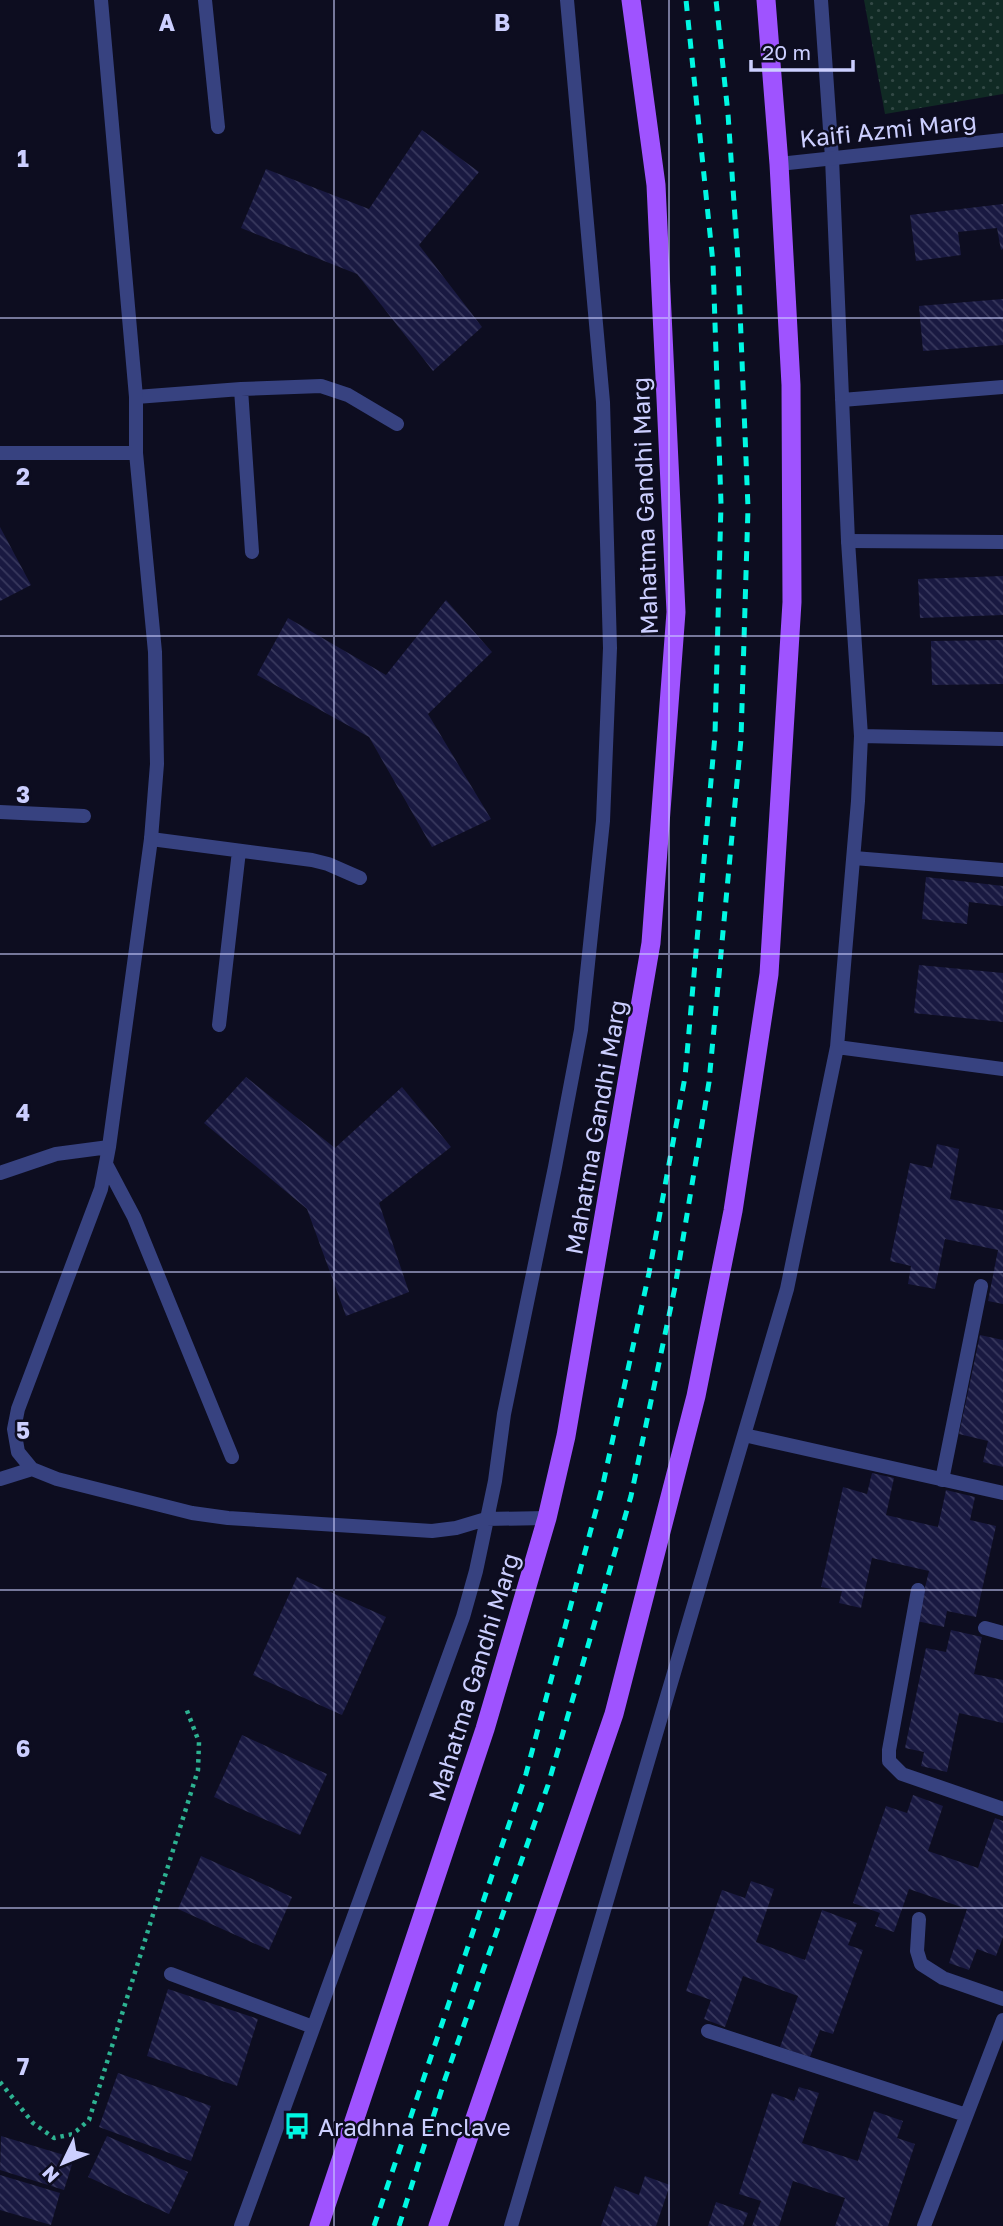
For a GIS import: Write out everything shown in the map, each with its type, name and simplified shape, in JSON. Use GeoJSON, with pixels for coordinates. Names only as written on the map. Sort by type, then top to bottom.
{"type":"FeatureCollection","features":[{"type":"Feature","properties":{"kind":"main road","name":"Mahatma Gandhi Marg"},"geometry":{"type":"LineString","coordinates":[[319,2226],[485,1729],[547,1518],[566,1436],[651,943],[676,612],[656,185],[631,0]]}},
{"type":"Feature","properties":{"kind":"main road"},"geometry":{"type":"LineString","coordinates":[[438,2226],[614,1714],[696,1396],[733,1211],[769,974],[792,602],[791,385],[779,164],[766,0]]}},
{"type":"Feature","properties":{"kind":"street"},"geometry":{"type":"LineString","coordinates":[[101,0],[135,397],[136,453],[155,652],[157,764],[150,839],[101,1189],[18,1409],[14,1429],[18,1452],[32,1469],[57,1479],[192,1513],[256,1521],[432,1531],[456,1528],[486,1519],[547,1518]]}},
{"type":"Feature","properties":{"kind":"street"},"geometry":{"type":"LineString","coordinates":[[205,0],[218,127]]}},
{"type":"Feature","properties":{"kind":"street"},"geometry":{"type":"LineString","coordinates":[[241,2226],[463,1617],[476,1571],[495,1481],[504,1414],[581,1030],[603,821],[610,648],[603,402],[566,0]]}},
{"type":"Feature","properties":{"kind":"street"},"geometry":{"type":"LineString","coordinates":[[511,2226],[787,1289],[838,1047],[861,736],[848,541],[832,158],[821,0]]}},
{"type":"Feature","properties":{"kind":"street","name":"Kaifi Azmi Marg"},"geometry":{"type":"LineString","coordinates":[[779,164],[1003,140]]}},
{"type":"Feature","properties":{"kind":"street"},"geometry":{"type":"LineString","coordinates":[[135,397],[242,388],[321,386],[348,396],[397,424]]}},
{"type":"Feature","properties":{"kind":"street"},"geometry":{"type":"LineString","coordinates":[[842,400],[1003,387]]}},
{"type":"Feature","properties":{"kind":"street"},"geometry":{"type":"LineString","coordinates":[[242,388],[252,552]]}},
{"type":"Feature","properties":{"kind":"street"},"geometry":{"type":"LineString","coordinates":[[0,453],[136,453]]}},
{"type":"Feature","properties":{"kind":"street"},"geometry":{"type":"LineString","coordinates":[[848,541],[1003,542]]}},
{"type":"Feature","properties":{"kind":"street"},"geometry":{"type":"LineString","coordinates":[[861,736],[1003,739]]}},
{"type":"Feature","properties":{"kind":"street"},"geometry":{"type":"LineString","coordinates":[[0,812],[84,816]]}},
{"type":"Feature","properties":{"kind":"street"},"geometry":{"type":"LineString","coordinates":[[150,839],[312,860],[360,878]]}},
{"type":"Feature","properties":{"kind":"street"},"geometry":{"type":"LineString","coordinates":[[219,1025],[239,851]]}},
{"type":"Feature","properties":{"kind":"street"},"geometry":{"type":"LineString","coordinates":[[854,858],[1003,870]]}},
{"type":"Feature","properties":{"kind":"street"},"geometry":{"type":"LineString","coordinates":[[838,1047],[1003,1069]]}},
{"type":"Feature","properties":{"kind":"street"},"geometry":{"type":"LineString","coordinates":[[0,1173],[56,1154],[109,1147]]}},
{"type":"Feature","properties":{"kind":"street"},"geometry":{"type":"LineString","coordinates":[[106,1164],[134,1217],[232,1457]]}},
{"type":"Feature","properties":{"kind":"street"},"geometry":{"type":"LineString","coordinates":[[942,1479],[981,1286]]}},
{"type":"Feature","properties":{"kind":"street"},"geometry":{"type":"LineString","coordinates":[[744,1435],[1003,1493]]}},
{"type":"Feature","properties":{"kind":"street"},"geometry":{"type":"LineString","coordinates":[[0,1479],[32,1469]]}},
{"type":"Feature","properties":{"kind":"street"},"geometry":{"type":"LineString","coordinates":[[918,1590],[889,1761],[901,1774],[1003,1809]]}},
{"type":"Feature","properties":{"kind":"street"},"geometry":{"type":"LineString","coordinates":[[985,1628],[1003,1633]]}},
{"type":"Feature","properties":{"kind":"street"},"geometry":{"type":"LineString","coordinates":[[919,1919],[917,1951],[921,1964],[943,1978],[1003,1999]]}},
{"type":"Feature","properties":{"kind":"street"},"geometry":{"type":"LineString","coordinates":[[172,1974],[313,2028]]}},
{"type":"Feature","properties":{"kind":"street"},"geometry":{"type":"LineString","coordinates":[[924,2226],[1003,2020]]}},
{"type":"Feature","properties":{"kind":"street"},"geometry":{"type":"LineString","coordinates":[[708,2031],[966,2115]]}},
{"type":"Feature","properties":{"kind":"path"},"geometry":{"type":"LineString","coordinates":[[0,2082],[33,2123],[54,2138],[73,2134],[89,2120],[198,1770],[199,1742],[186,1708]]}},
{"type":"Feature","properties":{"kind":"green space"},"geometry":{"type":"Polygon","coordinates":[[[864,0],[1003,0],[1003,94],[885,114],[864,0]]]}},
{"type":"Feature","properties":{"kind":"building"},"geometry":{"type":"Polygon","coordinates":[[[422,130],[479,172],[419,245],[482,327],[433,371],[357,274],[241,228],[266,169],[369,209],[422,130]]]}},
{"type":"Feature","properties":{"kind":"building"},"geometry":{"type":"Polygon","coordinates":[[[1003,204],[1003,249],[1001,250],[997,228],[958,232],[961,255],[916,261],[910,215],[1003,204]]]}},
{"type":"Feature","properties":{"kind":"building"},"geometry":{"type":"Polygon","coordinates":[[[1003,299],[1003,345],[923,351],[919,306],[1003,299]]]}},
{"type":"Feature","properties":{"kind":"building"},"geometry":{"type":"Polygon","coordinates":[[[0,527],[31,585],[0,601],[0,527]]]}},
{"type":"Feature","properties":{"kind":"building"},"geometry":{"type":"Polygon","coordinates":[[[1003,576],[1003,615],[920,618],[918,579],[1003,576]]]}},
{"type":"Feature","properties":{"kind":"building"},"geometry":{"type":"Polygon","coordinates":[[[446,600],[492,652],[428,714],[491,819],[432,847],[369,737],[257,675],[288,618],[386,675],[446,600]]]}},
{"type":"Feature","properties":{"kind":"building"},"geometry":{"type":"Polygon","coordinates":[[[1003,640],[1003,684],[932,685],[931,641],[1003,640]]]}},
{"type":"Feature","properties":{"kind":"building"},"geometry":{"type":"Polygon","coordinates":[[[926,877],[1003,886],[1003,906],[969,902],[967,924],[922,919],[926,877]]]}},
{"type":"Feature","properties":{"kind":"building"},"geometry":{"type":"Polygon","coordinates":[[[919,965],[1003,973],[1003,1022],[914,1013],[919,965]]]}},
{"type":"Feature","properties":{"kind":"building"},"geometry":{"type":"Polygon","coordinates":[[[246,1077],[335,1148],[402,1087],[451,1147],[379,1203],[409,1292],[346,1316],[307,1209],[204,1123],[246,1077]]]}},
{"type":"Feature","properties":{"kind":"building"},"geometry":{"type":"Polygon","coordinates":[[[937,1144],[959,1149],[950,1199],[1003,1210],[1003,1304],[988,1301],[998,1250],[945,1239],[935,1289],[908,1284],[911,1266],[890,1261],[910,1163],[932,1168],[937,1144]]]}},
{"type":"Feature","properties":{"kind":"building"},"geometry":{"type":"Polygon","coordinates":[[[980,1335],[1003,1340],[1003,1467],[983,1462],[988,1441],[959,1434],[980,1335]]]}},
{"type":"Feature","properties":{"kind":"building"},"geometry":{"type":"Polygon","coordinates":[[[872,1473],[894,1478],[886,1515],[938,1527],[946,1490],[975,1497],[970,1520],[996,1526],[976,1617],[947,1611],[944,1627],[917,1621],[929,1571],[872,1558],[861,1608],[839,1603],[842,1591],[821,1587],[843,1487],[867,1494],[872,1473]]]}},
{"type":"Feature","properties":{"kind":"building"},"geometry":{"type":"Polygon","coordinates":[[[297,1577],[386,1617],[342,1715],[253,1675],[297,1577]]]}},
{"type":"Feature","properties":{"kind":"building"},"geometry":{"type":"Polygon","coordinates":[[[951,1630],[982,1637],[974,1674],[1003,1680],[1003,1723],[959,1713],[947,1772],[921,1766],[924,1752],[905,1748],[926,1648],[946,1652],[951,1630]]]}},
{"type":"Feature","properties":{"kind":"building"},"geometry":{"type":"Polygon","coordinates":[[[242,1735],[327,1774],[300,1835],[214,1797],[242,1735]]]}},
{"type":"Feature","properties":{"kind":"building"},"geometry":{"type":"Polygon","coordinates":[[[913,1795],[943,1806],[928,1851],[978,1868],[995,1818],[1003,1821],[1003,1937],[996,1956],[977,1949],[969,1970],[949,1963],[967,1909],[909,1889],[894,1932],[875,1926],[880,1913],[853,1903],[886,1806],[907,1813],[913,1795]]]}},
{"type":"Feature","properties":{"kind":"building"},"geometry":{"type":"Polygon","coordinates":[[[201,1856],[292,1897],[269,1950],[178,1909],[201,1856]]]}},
{"type":"Feature","properties":{"kind":"building"},"geometry":{"type":"Polygon","coordinates":[[[751,1881],[774,1889],[756,1942],[805,1960],[822,1910],[857,1923],[848,1945],[863,1950],[833,2034],[820,2030],[810,2057],[780,2047],[798,1996],[743,1976],[725,2027],[704,2019],[711,2000],[686,1991],[722,1890],[745,1898],[751,1881]]]}},
{"type":"Feature","properties":{"kind":"building"},"geometry":{"type":"Polygon","coordinates":[[[168,1989],[258,2019],[237,2086],[147,2056],[168,1989]]]}},
{"type":"Feature","properties":{"kind":"building"},"geometry":{"type":"Polygon","coordinates":[[[118,2073],[211,2106],[191,2161],[99,2127],[118,2073]]]}},
{"type":"Feature","properties":{"kind":"building"},"geometry":{"type":"Polygon","coordinates":[[[799,2087],[819,2093],[802,2143],[858,2161],[874,2111],[903,2121],[897,2138],[915,2144],[888,2226],[835,2226],[845,2198],[793,2181],[779,2226],[752,2226],[761,2201],[739,2194],[772,2093],[794,2101],[799,2087]]]}},
{"type":"Feature","properties":{"kind":"building"},"geometry":{"type":"Polygon","coordinates":[[[1,2136],[74,2158],[64,2190],[0,2170],[1,2136]]]}},
{"type":"Feature","properties":{"kind":"building"},"geometry":{"type":"Polygon","coordinates":[[[107,2136],[188,2172],[169,2214],[88,2177],[107,2136]]]}},
{"type":"Feature","properties":{"kind":"building"},"geometry":{"type":"Polygon","coordinates":[[[0,2175],[60,2193],[51,2225],[0,2210],[0,2175]]]}},
{"type":"Feature","properties":{"kind":"building"},"geometry":{"type":"Polygon","coordinates":[[[645,2176],[670,2185],[656,2226],[601,2226],[615,2186],[639,2195],[645,2176]]]}},
{"type":"Feature","properties":{"kind":"building"},"geometry":{"type":"Polygon","coordinates":[[[716,2202],[748,2213],[743,2226],[708,2226],[716,2202]]]}},
{"type":"Feature","properties":{"kind":"railway"},"geometry":{"type":"LineString","coordinates":[[374,2226],[526,1774],[603,1484],[649,1273],[685,1077],[715,735],[721,504],[713,263],[686,0]]}},
{"type":"Feature","properties":{"kind":"railway"},"geometry":{"type":"LineString","coordinates":[[399,2226],[445,2079],[548,1785],[631,1496],[675,1287],[709,1082],[741,739],[748,508],[738,262],[728,114],[716,0]]}},
{"type":"Feature","properties":{"kind":"place","name":"Aradhna Enclave"},"geometry":{"type":"Point","coordinates":[297,2126]}}]}
